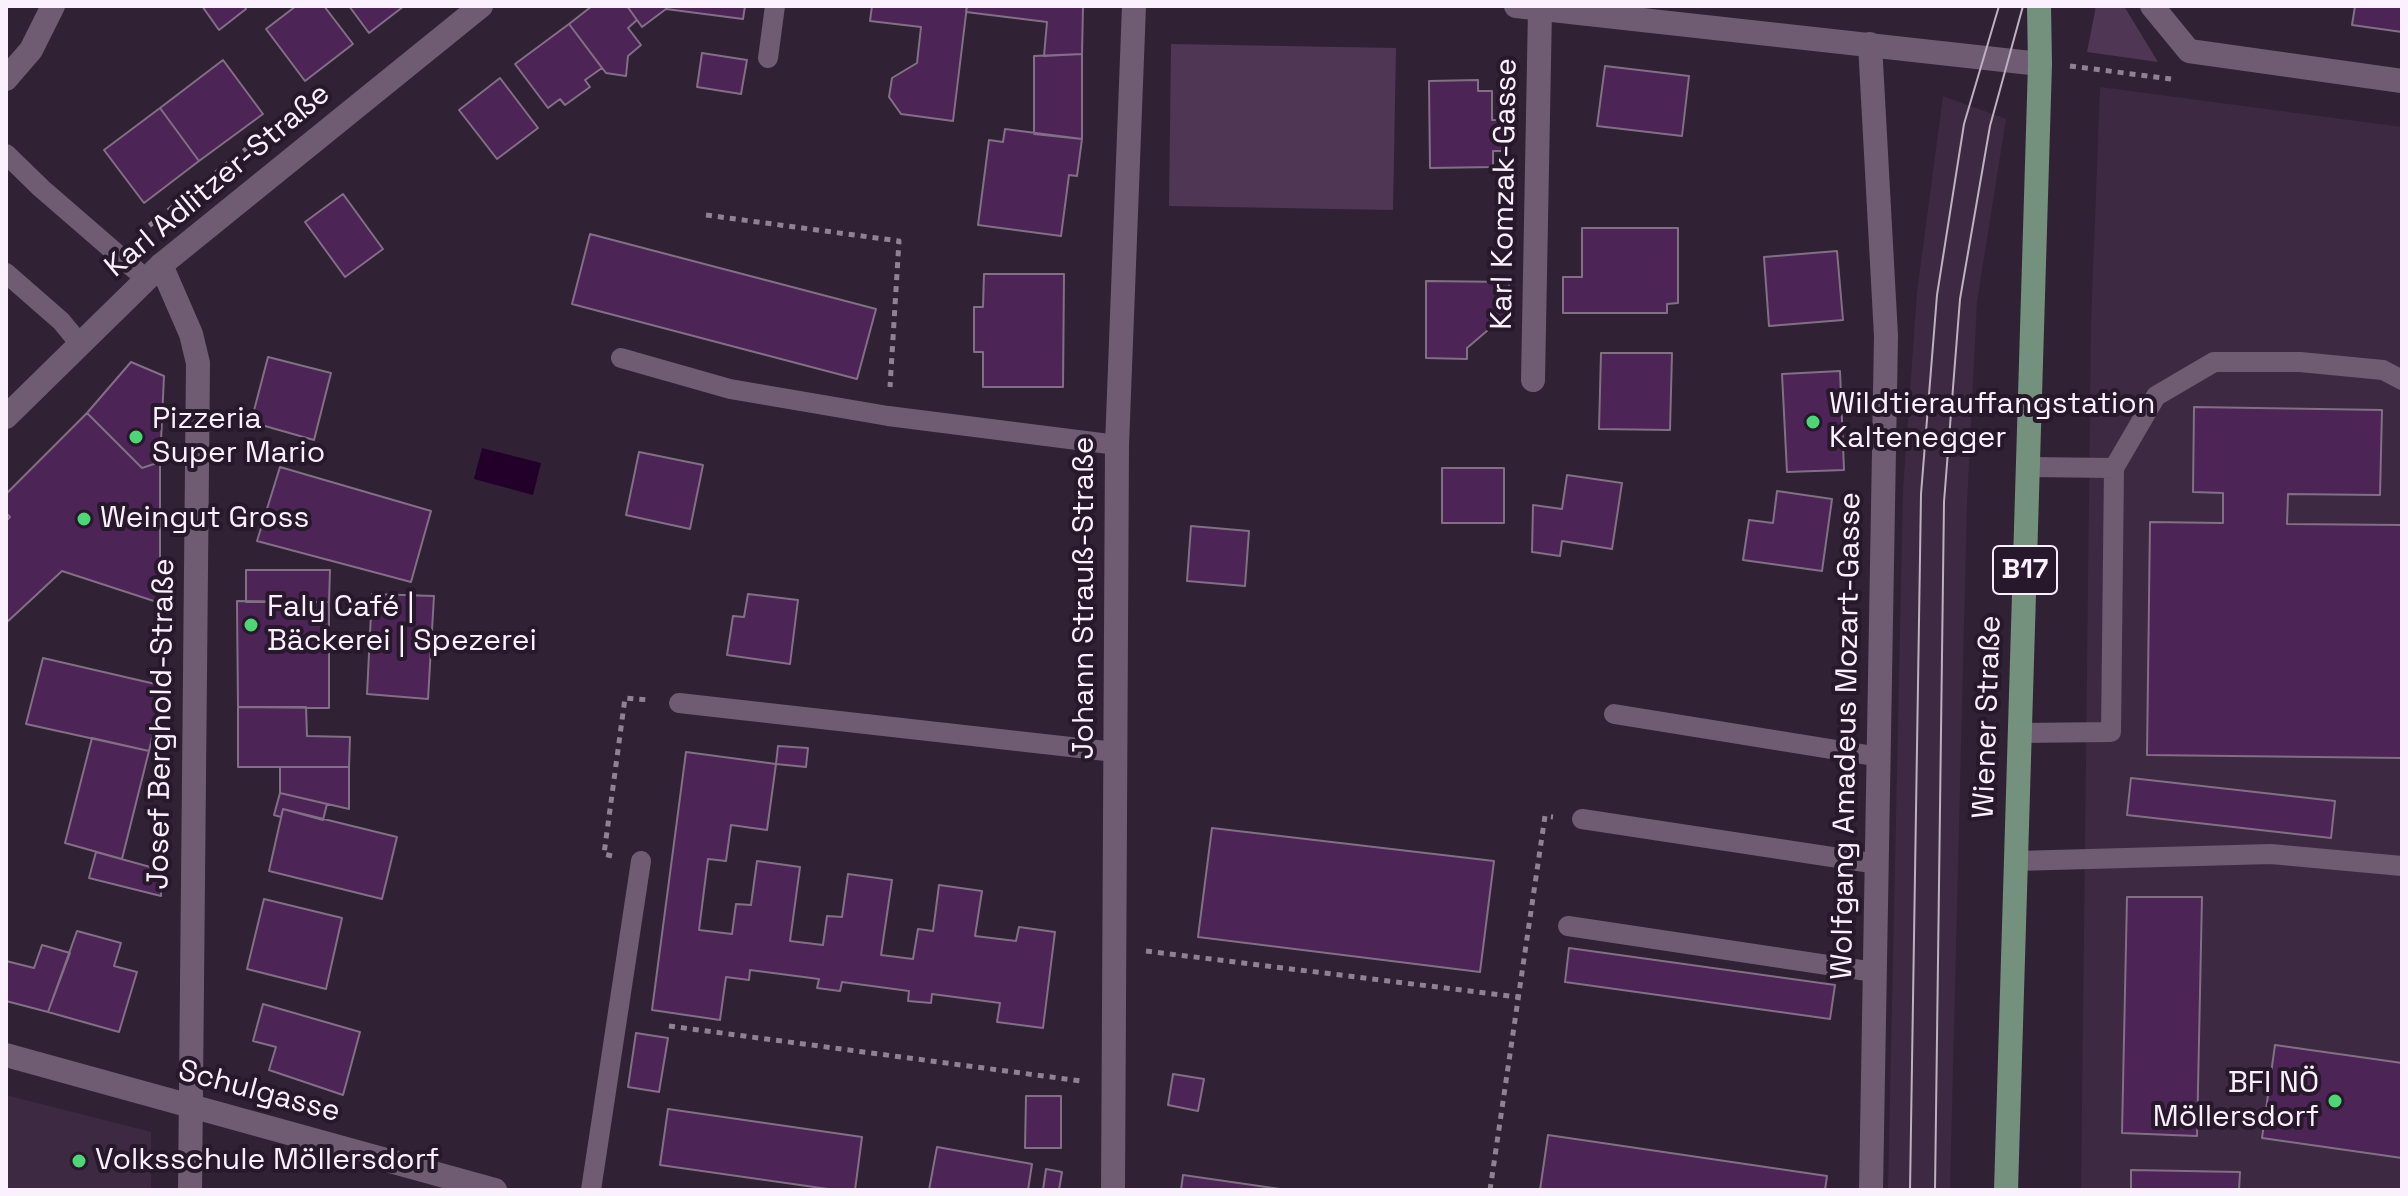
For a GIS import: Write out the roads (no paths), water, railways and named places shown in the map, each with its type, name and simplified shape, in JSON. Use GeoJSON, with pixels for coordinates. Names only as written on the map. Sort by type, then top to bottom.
{"type":"FeatureCollection","features":[{"type":"Feature","properties":{"kind":"main road","name":"Wiener Straße"},"geometry":{"type":"LineString","coordinates":[[2006,1190],[2040,64],[2039,6]]}},
{"type":"Feature","properties":{"kind":"street"},"geometry":{"type":"LineString","coordinates":[[6,79],[31,50],[53,6]]}},
{"type":"Feature","properties":{"kind":"street","name":"Karl Adlitzer-Straße"},"geometry":{"type":"LineString","coordinates":[[6,417],[153,272],[481,6]]}},
{"type":"Feature","properties":{"kind":"street","name":"Johann Strauß-Straße"},"geometry":{"type":"LineString","coordinates":[[1113,1190],[1117,445],[1134,6]]}},
{"type":"Feature","properties":{"kind":"street"},"geometry":{"type":"LineString","coordinates":[[2152,6],[2189,51],[2402,81]]}},
{"type":"Feature","properties":{"kind":"street"},"geometry":{"type":"LineString","coordinates":[[1528,7],[2040,64]]}},
{"type":"Feature","properties":{"kind":"street","name":"Karl Komzak-Gasse"},"geometry":{"type":"LineString","coordinates":[[1528,7],[1533,380]]}},
{"type":"Feature","properties":{"kind":"street","name":"Wolfgang Amadeus Mozart-Gasse"},"geometry":{"type":"LineString","coordinates":[[1870,44],[1886,336],[1871,1190]]}},
{"type":"Feature","properties":{"kind":"street","name":"Josef Berghold-Straße"},"geometry":{"type":"LineString","coordinates":[[153,272],[191,334],[198,363],[190,1190]]}},
{"type":"Feature","properties":{"kind":"street","name":"Schulgasse"},"geometry":{"type":"LineString","coordinates":[[6,1055],[495,1190]]}},
{"type":"Feature","properties":{"kind":"lane"},"geometry":{"type":"LineString","coordinates":[[768,58],[775,6]]}},
{"type":"Feature","properties":{"kind":"lane"},"geometry":{"type":"LineString","coordinates":[[6,154],[41,188],[153,272]]}},
{"type":"Feature","properties":{"kind":"lane"},"geometry":{"type":"LineString","coordinates":[[6,273],[61,321],[80,344]]}},
{"type":"Feature","properties":{"kind":"lane"},"geometry":{"type":"LineString","coordinates":[[621,358],[730,389],[888,416],[1117,445]]}},
{"type":"Feature","properties":{"kind":"lane"},"geometry":{"type":"LineString","coordinates":[[2020,733],[2111,732],[2114,468],[2156,396],[2214,362],[2300,362],[2383,370],[2402,380]]}},
{"type":"Feature","properties":{"kind":"lane"},"geometry":{"type":"LineString","coordinates":[[2028,467],[2114,468]]}},
{"type":"Feature","properties":{"kind":"lane"},"geometry":{"type":"LineString","coordinates":[[679,703],[1115,752]]}},
{"type":"Feature","properties":{"kind":"lane"},"geometry":{"type":"LineString","coordinates":[[1614,714],[1880,757]]}},
{"type":"Feature","properties":{"kind":"lane"},"geometry":{"type":"LineString","coordinates":[[1582,819],[1878,864]]}},
{"type":"Feature","properties":{"kind":"lane"},"geometry":{"type":"LineString","coordinates":[[2016,861],[2271,854],[2402,866]]}},
{"type":"Feature","properties":{"kind":"lane"},"geometry":{"type":"LineString","coordinates":[[591,1190],[641,861]]}},
{"type":"Feature","properties":{"kind":"lane"},"geometry":{"type":"LineString","coordinates":[[1568,926],[1874,972]]}},
{"type":"Feature","properties":{"kind":"tram line"},"geometry":{"type":"LineString","coordinates":[[1910,1190],[1921,494],[1937,295],[1964,124],[1999,6]]}},
{"type":"Feature","properties":{"kind":"tram line"},"geometry":{"type":"LineString","coordinates":[[1935,1190],[1944,502],[1960,299],[1990,126],[2023,6]]}},
{"type":"Feature","properties":{"kind":"place","name":"Wildtierauffangstation Kaltenegger"},"geometry":{"type":"Point","coordinates":[1813,422]}},
{"type":"Feature","properties":{"kind":"place","name":"Pizzeria Super Mario"},"geometry":{"type":"Point","coordinates":[136,437]}},
{"type":"Feature","properties":{"kind":"place","name":"Weingut Gross"},"geometry":{"type":"Point","coordinates":[84,519]}},
{"type":"Feature","properties":{"kind":"place","name":"Faly Café | Bäckerei | Spezerei"},"geometry":{"type":"Point","coordinates":[251,625]}},
{"type":"Feature","properties":{"kind":"place","name":"BFI NÖ Möllersdorf"},"geometry":{"type":"Point","coordinates":[2335,1101]}},
{"type":"Feature","properties":{"kind":"place","name":"Volksschule Möllersdorf"},"geometry":{"type":"Point","coordinates":[79,1161]}}]}
